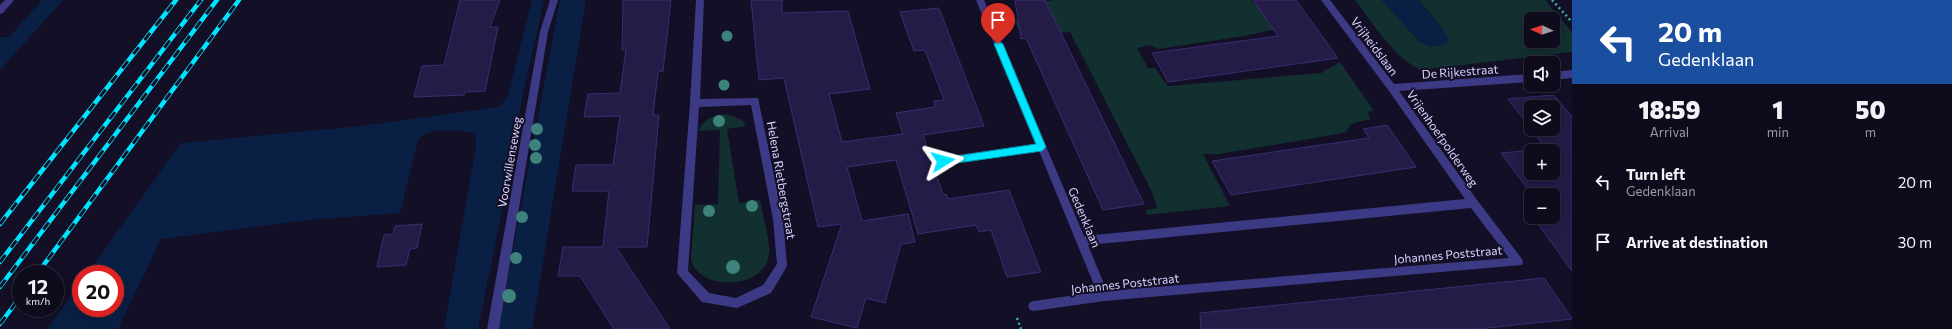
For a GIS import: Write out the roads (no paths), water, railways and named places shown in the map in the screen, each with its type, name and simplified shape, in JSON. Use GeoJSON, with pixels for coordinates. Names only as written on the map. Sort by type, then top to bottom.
{"type":"FeatureCollection","features":[{"type":"Feature","properties":{"kind":"street"},"geometry":{"type":"LineString","coordinates":[[0,11],[10,0]]}},
{"type":"Feature","properties":{"kind":"street","name":"Voorwillenseweg"},"geometry":{"type":"LineString","coordinates":[[493,329],[544,32],[554,0]]}},
{"type":"Feature","properties":{"kind":"street","name":"Helena Rietbergstraat"},"geometry":{"type":"LineString","coordinates":[[695,103],[755,101],[778,219],[782,264],[767,289],[737,303],[706,298],[682,272],[695,103],[700,0]]}},
{"type":"Feature","properties":{"kind":"street","name":"Gedenklaan"},"geometry":{"type":"LineString","coordinates":[[980,0],[1104,296]]}},
{"type":"Feature","properties":{"kind":"street","name":"Vrijheidslaan"},"geometry":{"type":"LineString","coordinates":[[1325,0],[1392,88]]}},
{"type":"Feature","properties":{"kind":"street"},"geometry":{"type":"LineString","coordinates":[[1560,75],[1572,74]]}},
{"type":"Feature","properties":{"kind":"street","name":"De Rijkestraat"},"geometry":{"type":"LineString","coordinates":[[1392,88],[1524,79]]}},
{"type":"Feature","properties":{"kind":"street","name":"Vrijenhoefpolderweg"},"geometry":{"type":"LineString","coordinates":[[1392,88],[1473,203]]}},
{"type":"Feature","properties":{"kind":"street"},"geometry":{"type":"LineString","coordinates":[[943,161],[1042,147]]}},
{"type":"Feature","properties":{"kind":"street"},"geometry":{"type":"LineString","coordinates":[[1081,241],[1473,203]]}},
{"type":"Feature","properties":{"kind":"street","name":"Johannes Poststraat"},"geometry":{"type":"LineString","coordinates":[[1034,306],[1104,296],[1518,262],[1473,203]]}},
{"type":"Feature","properties":{"kind":"water"},"geometry":{"type":"Polygon","coordinates":[[[42,0],[63,0],[0,70],[0,37],[9,37],[42,0]]]}},
{"type":"Feature","properties":{"kind":"water"},"geometry":{"type":"Polygon","coordinates":[[[532,0],[544,0],[521,104],[508,181],[478,329],[444,329],[476,146],[475,134],[464,132],[434,132],[428,133],[420,138],[417,143],[400,213],[308,220],[161,239],[124,316],[124,265],[93,265],[181,143],[361,126],[499,107],[507,98],[532,0]]]}},
{"type":"Feature","properties":{"kind":"water"},"geometry":{"type":"Polygon","coordinates":[[[1382,0],[1419,0],[1448,37],[1447,44],[1431,47],[1420,42],[1382,0]]]}},
{"type":"Feature","properties":{"kind":"water"},"geometry":{"type":"Polygon","coordinates":[[[72,294],[72,317],[124,317],[118,329],[47,329],[56,317],[64,317],[64,306],[72,294]]]}},
{"type":"Feature","properties":{"kind":"waterway"},"geometry":{"type":"LineString","coordinates":[[515,329],[573,0]]}},
{"type":"Feature","properties":{"kind":"railway"},"geometry":{"type":"LineString","coordinates":[[0,224],[176,0]]}},
{"type":"Feature","properties":{"kind":"railway"},"geometry":{"type":"LineString","coordinates":[[0,262],[201,0]]}},
{"type":"Feature","properties":{"kind":"railway"},"geometry":{"type":"LineString","coordinates":[[0,287],[217,0]]}},
{"type":"Feature","properties":{"kind":"railway"},"geometry":{"type":"LineString","coordinates":[[44,265],[239,0]]}},
{"type":"Feature","properties":{"kind":"railway"},"geometry":{"type":"LineString","coordinates":[[0,324],[12,308]]}}]}
